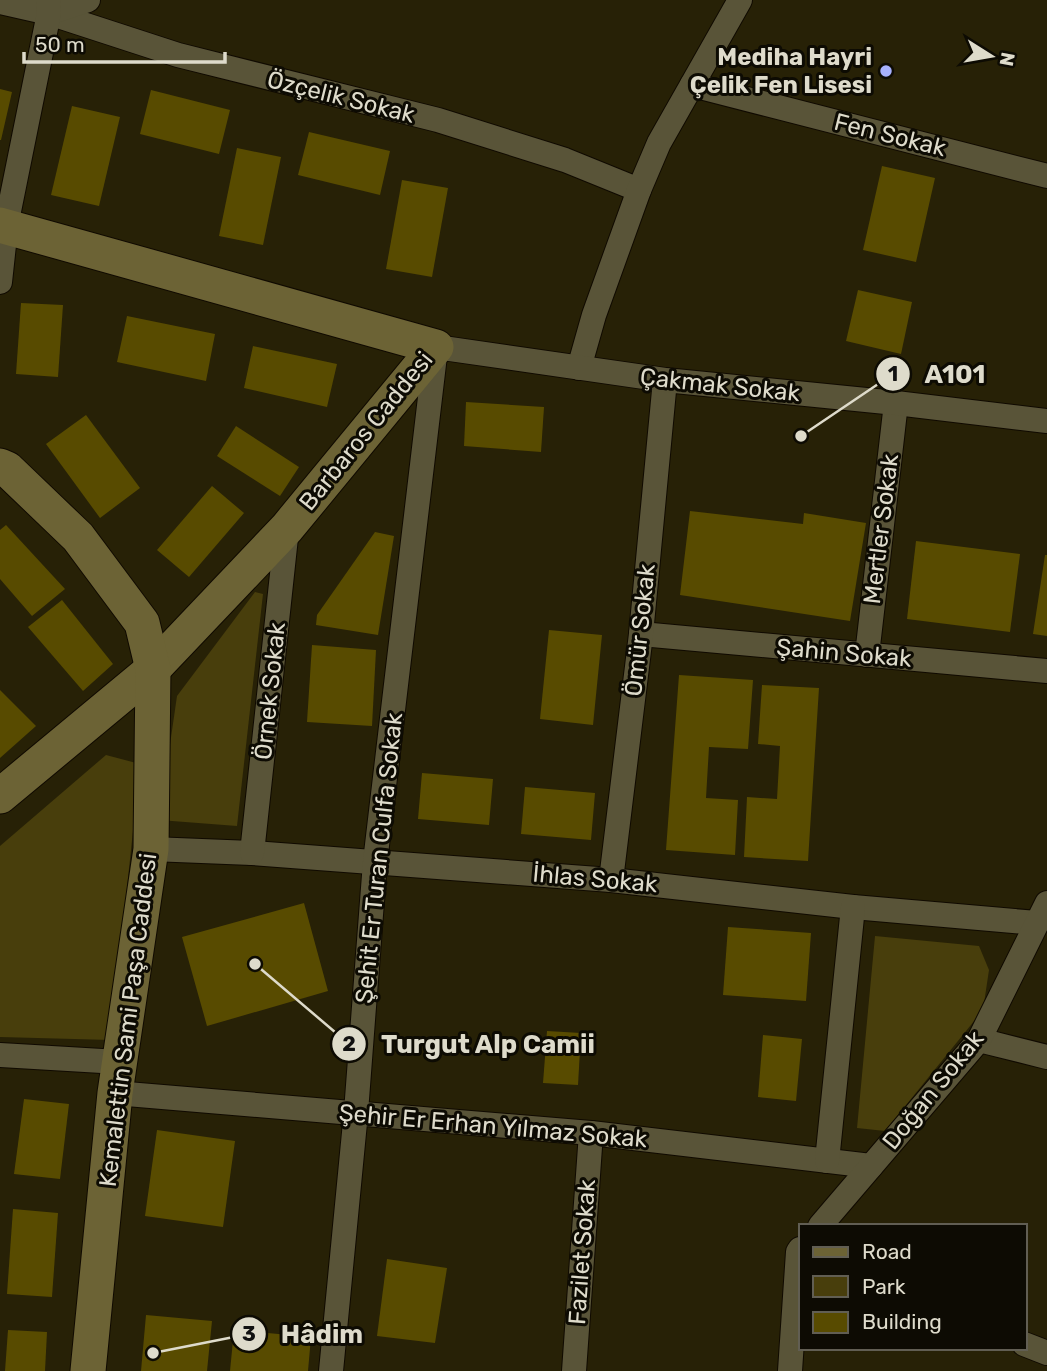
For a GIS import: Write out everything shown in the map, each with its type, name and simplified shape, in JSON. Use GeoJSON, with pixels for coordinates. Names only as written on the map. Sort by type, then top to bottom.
{"type":"FeatureCollection","features":[{"type":"Feature","properties":{"kind":"main road","name":"Barbaros Caddesi"},"geometry":{"type":"LineString","coordinates":[[0,796],[153,669],[287,528],[436,347],[370,326],[3,226]]}},
{"type":"Feature","properties":{"kind":"main road","name":"Kemalettin Sami Paşa Caddesi"},"geometry":{"type":"LineString","coordinates":[[0,466],[69,528],[86,547],[142,623],[153,669],[151,849],[117,1078],[88,1371]]}},
{"type":"Feature","properties":{"kind":"street"},"geometry":{"type":"LineString","coordinates":[[0,282],[3,226],[49,6],[88,0]]}},
{"type":"Feature","properties":{"kind":"street"},"geometry":{"type":"LineString","coordinates":[[579,369],[594,315],[659,143],[740,0]]}},
{"type":"Feature","properties":{"kind":"street","name":"Özçelik Sokak"},"geometry":{"type":"LineString","coordinates":[[0,2],[49,6],[178,55],[438,120],[565,160],[639,190]]}},
{"type":"Feature","properties":{"kind":"street","name":"Fen Sokak"},"geometry":{"type":"LineString","coordinates":[[692,85],[1047,176]]}},
{"type":"Feature","properties":{"kind":"street","name":"Çakmak Sokak"},"geometry":{"type":"LineString","coordinates":[[436,347],[665,380],[1040,420]]}},
{"type":"Feature","properties":{"kind":"street","name":"Şehit Er Turan Culfa Sokak"},"geometry":{"type":"LineString","coordinates":[[331,1371],[356,1112],[375,862],[436,347]]}},
{"type":"Feature","properties":{"kind":"street","name":"Ömür Sokak"},"geometry":{"type":"LineString","coordinates":[[611,880],[641,634],[665,380]]}},
{"type":"Feature","properties":{"kind":"street"},"geometry":{"type":"LineString","coordinates":[[1040,420],[1047,398]]}},
{"type":"Feature","properties":{"kind":"street","name":"Mertler Sokak"},"geometry":{"type":"LineString","coordinates":[[867,655],[896,403]]}},
{"type":"Feature","properties":{"kind":"street","name":"Örnek Sokak"},"geometry":{"type":"LineString","coordinates":[[252,853],[287,528]]}},
{"type":"Feature","properties":{"kind":"street","name":"Şahin Sokak"},"geometry":{"type":"LineString","coordinates":[[641,634],[1047,671]]}},
{"type":"Feature","properties":{"kind":"street","name":"İhlas Sokak"},"geometry":{"type":"LineString","coordinates":[[151,849],[252,853],[611,880],[853,907],[1042,913]]}},
{"type":"Feature","properties":{"kind":"street"},"geometry":{"type":"LineString","coordinates":[[827,1161],[853,907]]}},
{"type":"Feature","properties":{"kind":"street","name":"Doğan Sokak"},"geometry":{"type":"LineString","coordinates":[[822,1224],[979,1040],[1042,913]]}},
{"type":"Feature","properties":{"kind":"street"},"geometry":{"type":"LineString","coordinates":[[979,1040],[1047,1057]]}},
{"type":"Feature","properties":{"kind":"street"},"geometry":{"type":"LineString","coordinates":[[0,1055],[117,1078]]}},
{"type":"Feature","properties":{"kind":"street","name":"Şehir Er Erhan Yılmaz Sokak"},"geometry":{"type":"LineString","coordinates":[[117,1078],[356,1112],[590,1133],[871,1166]]}},
{"type":"Feature","properties":{"kind":"street","name":"Fazilet Sokak"},"geometry":{"type":"LineString","coordinates":[[574,1371],[590,1133]]}},
{"type":"Feature","properties":{"kind":"street"},"geometry":{"type":"LineString","coordinates":[[790,1371],[799,1251]]}},
{"type":"Feature","properties":{"kind":"street"},"geometry":{"type":"LineString","coordinates":[[1026,1345],[1047,1353]]}},
{"type":"Feature","properties":{"kind":"green space"},"geometry":{"type":"Polygon","coordinates":[[[255,592],[263,594],[237,826],[159,820],[177,696],[255,592]]]}},
{"type":"Feature","properties":{"kind":"green space"},"geometry":{"type":"Polygon","coordinates":[[[106,755],[140,764],[111,1040],[0,1037],[0,846],[106,755]]]}},
{"type":"Feature","properties":{"kind":"green space"},"geometry":{"type":"Polygon","coordinates":[[[875,936],[979,946],[989,970],[983,1010],[885,1131],[857,1128],[875,936]]]}},
{"type":"Feature","properties":{"kind":"building"},"geometry":{"type":"Polygon","coordinates":[[[0,89],[12,92],[1,140],[0,140],[0,89]]]}},
{"type":"Feature","properties":{"kind":"building"},"geometry":{"type":"Polygon","coordinates":[[[151,90],[230,110],[219,154],[140,134],[151,90]]]}},
{"type":"Feature","properties":{"kind":"building"},"geometry":{"type":"Polygon","coordinates":[[[72,106],[120,117],[99,206],[51,195],[72,106]]]}},
{"type":"Feature","properties":{"kind":"building"},"geometry":{"type":"Polygon","coordinates":[[[309,132],[390,151],[380,195],[298,175],[309,132]]]}},
{"type":"Feature","properties":{"kind":"building"},"geometry":{"type":"Polygon","coordinates":[[[237,148],[281,157],[263,245],[219,236],[237,148]]]}},
{"type":"Feature","properties":{"kind":"building"},"geometry":{"type":"Polygon","coordinates":[[[882,166],[935,178],[916,262],[863,250],[882,166]]]}},
{"type":"Feature","properties":{"kind":"building"},"geometry":{"type":"Polygon","coordinates":[[[402,180],[448,188],[432,277],[386,269],[402,180]]]}},
{"type":"Feature","properties":{"kind":"building"},"geometry":{"type":"Polygon","coordinates":[[[858,290],[912,302],[901,354],[846,341],[858,290]]]}},
{"type":"Feature","properties":{"kind":"building"},"geometry":{"type":"Polygon","coordinates":[[[21,303],[63,305],[58,377],[16,374],[21,303]]]}},
{"type":"Feature","properties":{"kind":"building"},"geometry":{"type":"Polygon","coordinates":[[[127,316],[215,334],[206,381],[117,362],[127,316]]]}},
{"type":"Feature","properties":{"kind":"building"},"geometry":{"type":"Polygon","coordinates":[[[253,346],[337,364],[327,407],[244,388],[253,346]]]}},
{"type":"Feature","properties":{"kind":"building"},"geometry":{"type":"Polygon","coordinates":[[[466,402],[544,407],[541,452],[464,446],[466,402]]]}},
{"type":"Feature","properties":{"kind":"building"},"geometry":{"type":"Polygon","coordinates":[[[86,415],[140,488],[100,518],[46,444],[86,415]]]}},
{"type":"Feature","properties":{"kind":"building"},"geometry":{"type":"Polygon","coordinates":[[[236,426],[299,467],[280,496],[217,456],[236,426]]]}},
{"type":"Feature","properties":{"kind":"building"},"geometry":{"type":"Polygon","coordinates":[[[212,486],[244,513],[189,577],[157,550],[212,486]]]}},
{"type":"Feature","properties":{"kind":"building"},"geometry":{"type":"Polygon","coordinates":[[[690,511],[803,524],[804,513],[866,523],[850,621],[680,595],[690,511]]]}},
{"type":"Feature","properties":{"kind":"building"},"geometry":{"type":"Polygon","coordinates":[[[6,525],[65,589],[32,616],[0,579],[0,530],[6,525]]]}},
{"type":"Feature","properties":{"kind":"building"},"geometry":{"type":"Polygon","coordinates":[[[375,532],[394,536],[378,635],[316,625],[317,615],[375,532]]]}},
{"type":"Feature","properties":{"kind":"building"},"geometry":{"type":"Polygon","coordinates":[[[916,541],[1020,554],[1010,632],[907,619],[916,541]]]}},
{"type":"Feature","properties":{"kind":"building"},"geometry":{"type":"Polygon","coordinates":[[[1047,555],[1047,636],[1033,634],[1047,555]]]}},
{"type":"Feature","properties":{"kind":"building"},"geometry":{"type":"Polygon","coordinates":[[[62,600],[113,664],[83,691],[28,627],[62,600]]]}},
{"type":"Feature","properties":{"kind":"building"},"geometry":{"type":"Polygon","coordinates":[[[549,630],[602,635],[593,725],[540,719],[549,630]]]}},
{"type":"Feature","properties":{"kind":"building"},"geometry":{"type":"Polygon","coordinates":[[[312,645],[376,650],[372,726],[307,722],[312,645]]]}},
{"type":"Feature","properties":{"kind":"building"},"geometry":{"type":"Polygon","coordinates":[[[679,675],[753,680],[748,749],[709,747],[706,798],[738,800],[735,855],[666,850],[679,675]]]}},
{"type":"Feature","properties":{"kind":"building"},"geometry":{"type":"Polygon","coordinates":[[[762,685],[819,688],[808,861],[744,857],[747,797],[777,799],[780,746],[758,744],[762,685]]]}},
{"type":"Feature","properties":{"kind":"building"},"geometry":{"type":"Polygon","coordinates":[[[0,690],[36,726],[0,758],[0,690]]]}},
{"type":"Feature","properties":{"kind":"building"},"geometry":{"type":"Polygon","coordinates":[[[422,773],[493,779],[489,825],[418,819],[422,773]]]}},
{"type":"Feature","properties":{"kind":"building"},"geometry":{"type":"Polygon","coordinates":[[[525,787],[595,793],[591,840],[521,834],[525,787]]]}},
{"type":"Feature","properties":{"kind":"building"},"geometry":{"type":"Polygon","coordinates":[[[304,903],[328,991],[207,1026],[182,937],[304,903]]]}},
{"type":"Feature","properties":{"kind":"building"},"geometry":{"type":"Polygon","coordinates":[[[728,927],[811,933],[806,1001],[723,995],[728,927]]]}},
{"type":"Feature","properties":{"kind":"building"},"geometry":{"type":"Polygon","coordinates":[[[547,1031],[581,1033],[578,1085],[543,1083],[547,1031]]]}},
{"type":"Feature","properties":{"kind":"building"},"geometry":{"type":"Polygon","coordinates":[[[763,1035],[802,1039],[796,1101],[758,1097],[763,1035]]]}},
{"type":"Feature","properties":{"kind":"building"},"geometry":{"type":"Polygon","coordinates":[[[24,1099],[69,1104],[60,1179],[14,1174],[24,1099]]]}},
{"type":"Feature","properties":{"kind":"building"},"geometry":{"type":"Polygon","coordinates":[[[157,1130],[235,1141],[223,1227],[145,1216],[157,1130]]]}},
{"type":"Feature","properties":{"kind":"building"},"geometry":{"type":"Polygon","coordinates":[[[13,1209],[58,1213],[52,1297],[7,1294],[13,1209]]]}},
{"type":"Feature","properties":{"kind":"building"},"geometry":{"type":"Polygon","coordinates":[[[387,1259],[447,1268],[435,1343],[377,1336],[387,1259]]]}},
{"type":"Feature","properties":{"kind":"building"},"geometry":{"type":"Polygon","coordinates":[[[146,1315],[212,1321],[207,1371],[141,1371],[146,1315]]]}},
{"type":"Feature","properties":{"kind":"building"},"geometry":{"type":"Polygon","coordinates":[[[8,1330],[47,1332],[45,1371],[5,1371],[8,1330]]]}},
{"type":"Feature","properties":{"kind":"building"},"geometry":{"type":"Polygon","coordinates":[[[234,1330],[311,1337],[308,1371],[230,1371],[234,1330]]]}},
{"type":"Feature","properties":{"kind":"place","name":"Mediha Hayri Çelik Fen Lisesi"},"geometry":{"type":"Point","coordinates":[886,71]}},
{"type":"Feature","properties":{"kind":"place","name":"A101"},"geometry":{"type":"Point","coordinates":[801,436]}},
{"type":"Feature","properties":{"kind":"place","name":"Turgut Alp Camii"},"geometry":{"type":"Point","coordinates":[255,964]}},
{"type":"Feature","properties":{"kind":"place","name":"Hâdim"},"geometry":{"type":"Point","coordinates":[153,1353]}}]}
